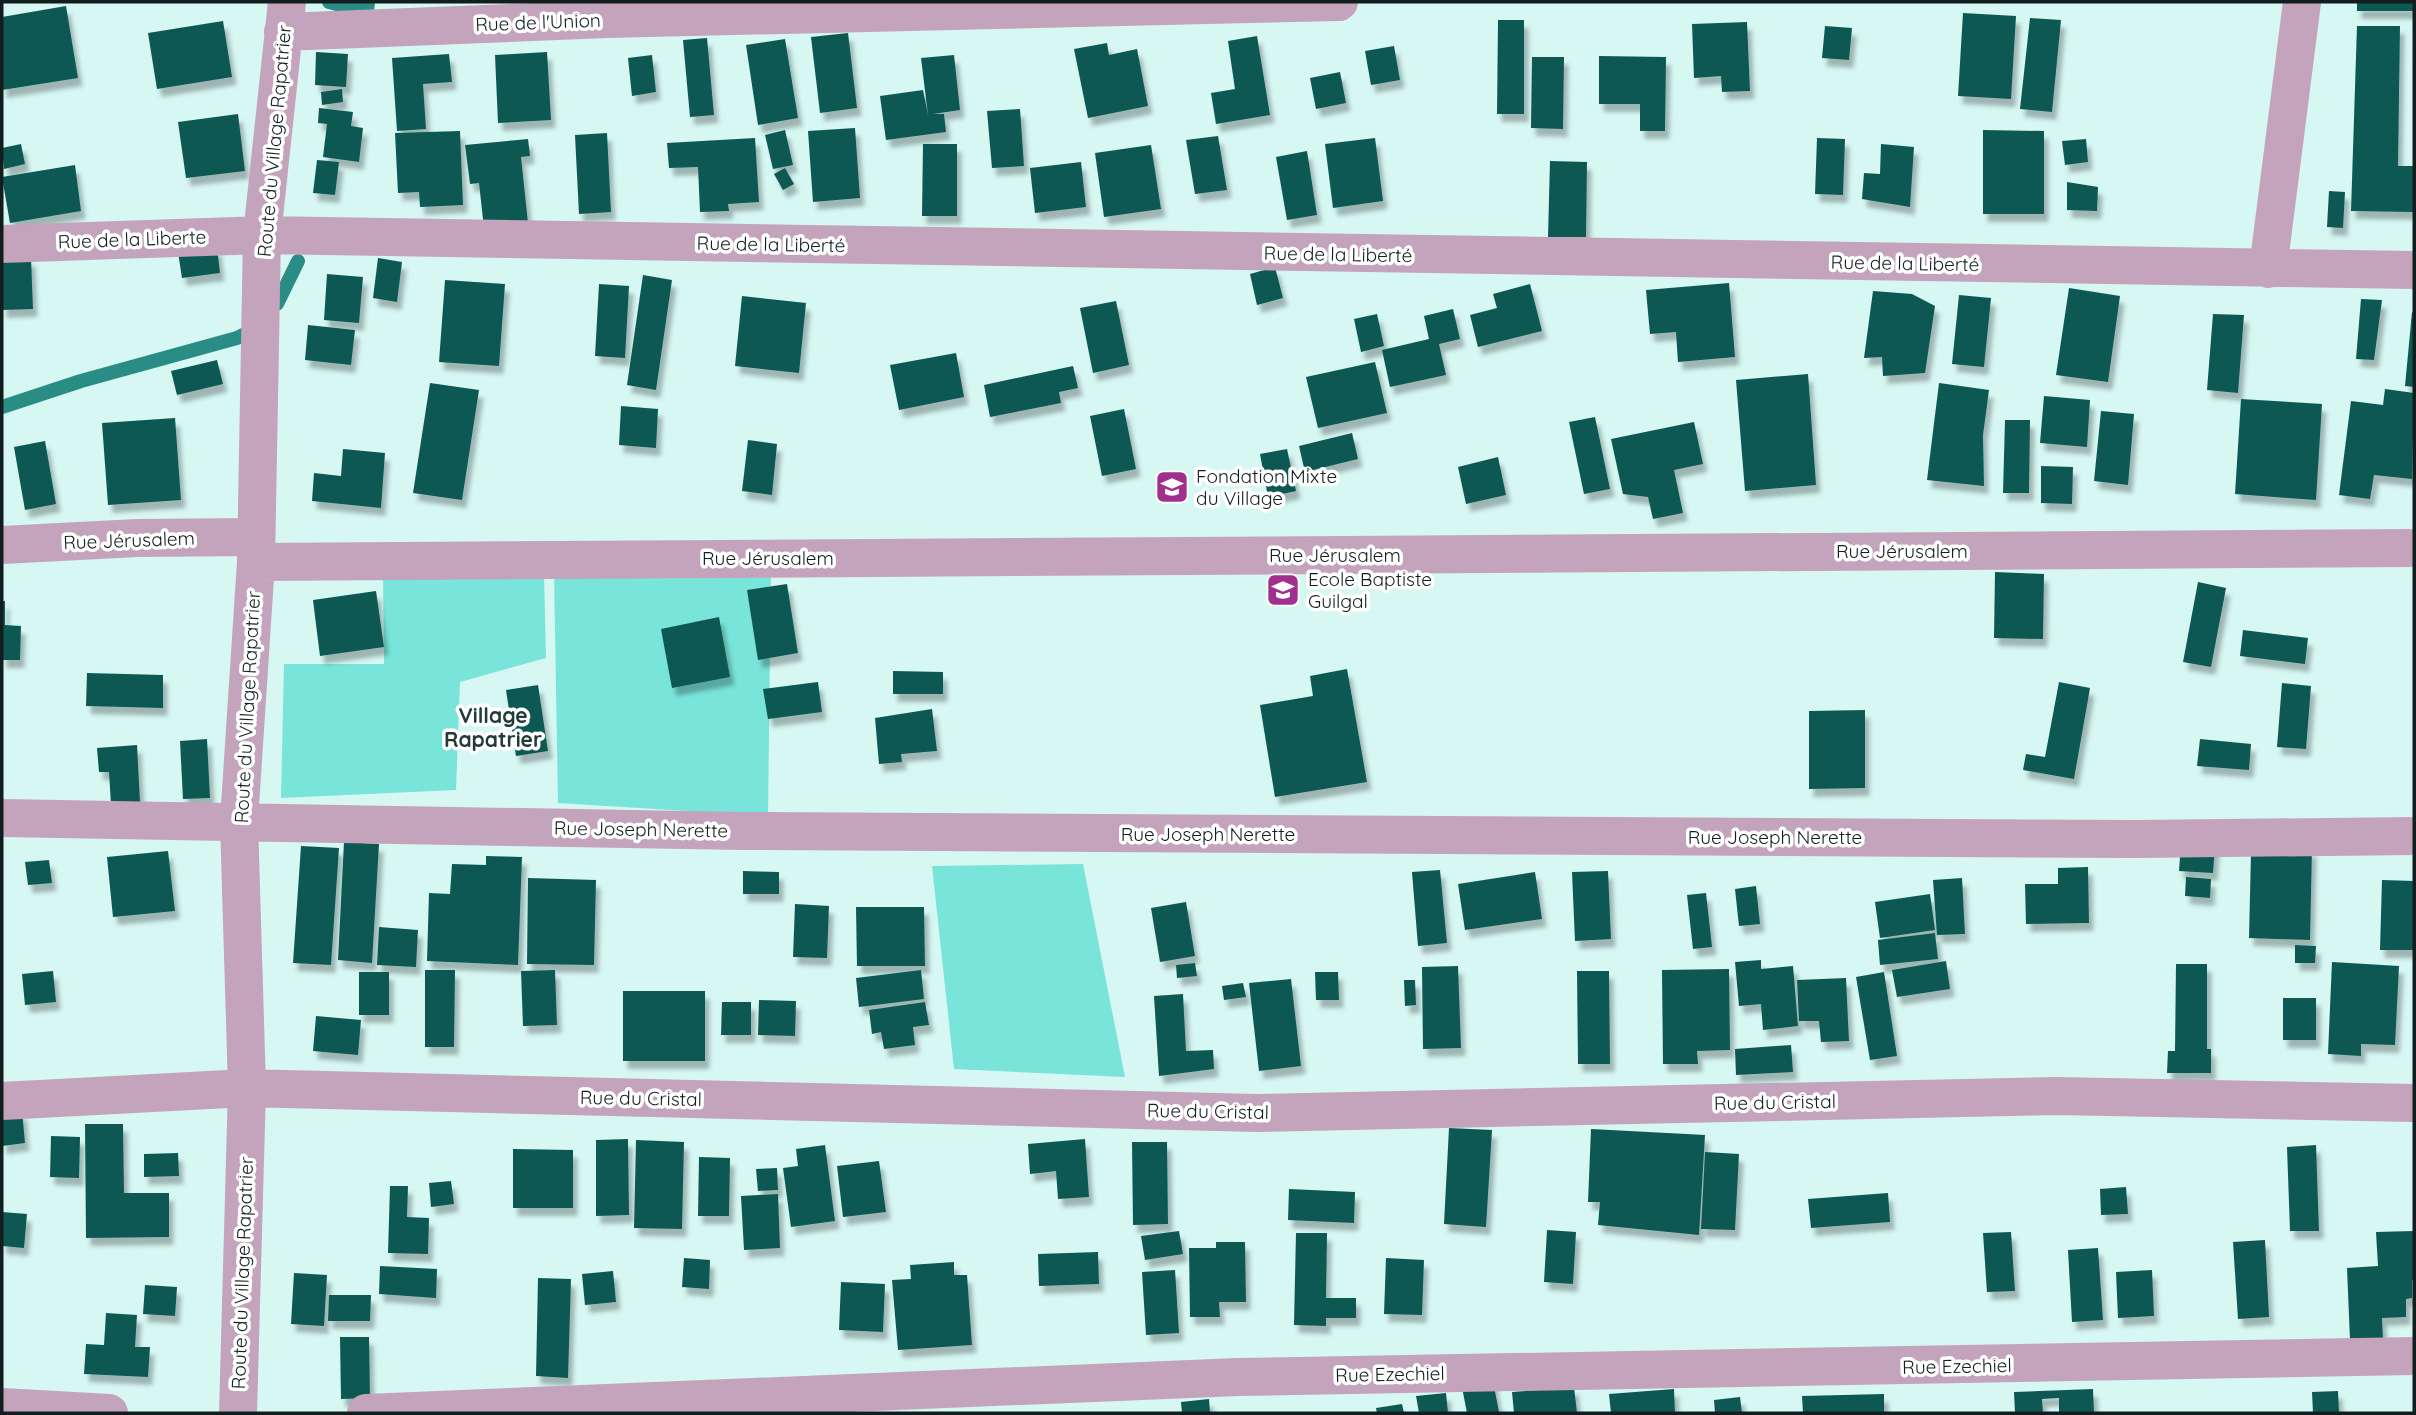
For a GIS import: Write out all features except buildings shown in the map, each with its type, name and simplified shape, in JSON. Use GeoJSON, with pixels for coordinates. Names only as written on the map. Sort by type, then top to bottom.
{"type":"FeatureCollection","features":[{"type":"Feature","properties":{"kind":"street","name":"Rue de l'Union"},"geometry":{"type":"LineString","coordinates":[[285,17],[593,20],[1339,2]]}},
{"type":"Feature","properties":{"kind":"street"},"geometry":{"type":"LineString","coordinates":[[2268,269],[2302,2]]}},
{"type":"Feature","properties":{"kind":"street","name":"Route du Village Rapatrier"},"geometry":{"type":"LineString","coordinates":[[239,1413],[247,1088],[239,821],[256,549],[262,235],[285,17]]}},
{"type":"Feature","properties":{"kind":"street","name":"Rue de la Liberté"},"geometry":{"type":"LineString","coordinates":[[262,235],[2414,270]]}},
{"type":"Feature","properties":{"kind":"street","name":"Rue de la Liberte"},"geometry":{"type":"LineString","coordinates":[[2,244],[262,235]]}},
{"type":"Feature","properties":{"kind":"street","name":"Rue Jérusalem"},"geometry":{"type":"LineString","coordinates":[[2,545],[137,538],[256,549],[2414,548]]}},
{"type":"Feature","properties":{"kind":"street","name":"Rue Joseph Nerette"},"geometry":{"type":"LineString","coordinates":[[2,818],[757,831],[2135,839],[2414,836]]}},
{"type":"Feature","properties":{"kind":"street","name":"Rue du Cristal"},"geometry":{"type":"LineString","coordinates":[[2,1101],[247,1088],[1257,1113],[2056,1096],[2414,1103]]}},
{"type":"Feature","properties":{"kind":"street","name":"Rue Ezechiel"},"geometry":{"type":"LineString","coordinates":[[366,1413],[1238,1377],[2414,1356]]}},
{"type":"Feature","properties":{"kind":"street"},"geometry":{"type":"LineString","coordinates":[[2,1407],[109,1413]]}},
{"type":"Feature","properties":{"kind":"shaded area"},"geometry":{"type":"Polygon","coordinates":[[[771,570],[768,816],[558,803],[554,573],[771,570]]]}},
{"type":"Feature","properties":{"kind":"shaded area"},"geometry":{"type":"Polygon","coordinates":[[[383,571],[544,574],[546,658],[460,682],[456,790],[281,798],[284,664],[384,664],[383,571]]]}},
{"type":"Feature","properties":{"kind":"shaded area"},"geometry":{"type":"Polygon","coordinates":[[[1083,864],[1125,1077],[954,1069],[932,866],[1083,864]]]}},
{"type":"Feature","properties":{"kind":"waterway"},"geometry":{"type":"LineString","coordinates":[[329,2],[367,12],[368,2]]}},
{"type":"Feature","properties":{"kind":"waterway"},"geometry":{"type":"LineString","coordinates":[[277,304],[298,261]]}},
{"type":"Feature","properties":{"kind":"waterway"},"geometry":{"type":"LineString","coordinates":[[2,407],[81,381],[237,338],[257,328]]}},
{"type":"Feature","properties":{"kind":"place","name":"Fondation Mixte du Village"},"geometry":{"type":"Point","coordinates":[1172,487]}},
{"type":"Feature","properties":{"kind":"place","name":"Ecole Baptiste Guilgal"},"geometry":{"type":"Point","coordinates":[1283,590]}},
{"type":"Feature","properties":{"kind":"district","name":"Village Rapatrier"},"geometry":{"type":"Point","coordinates":[493,727]}}]}
